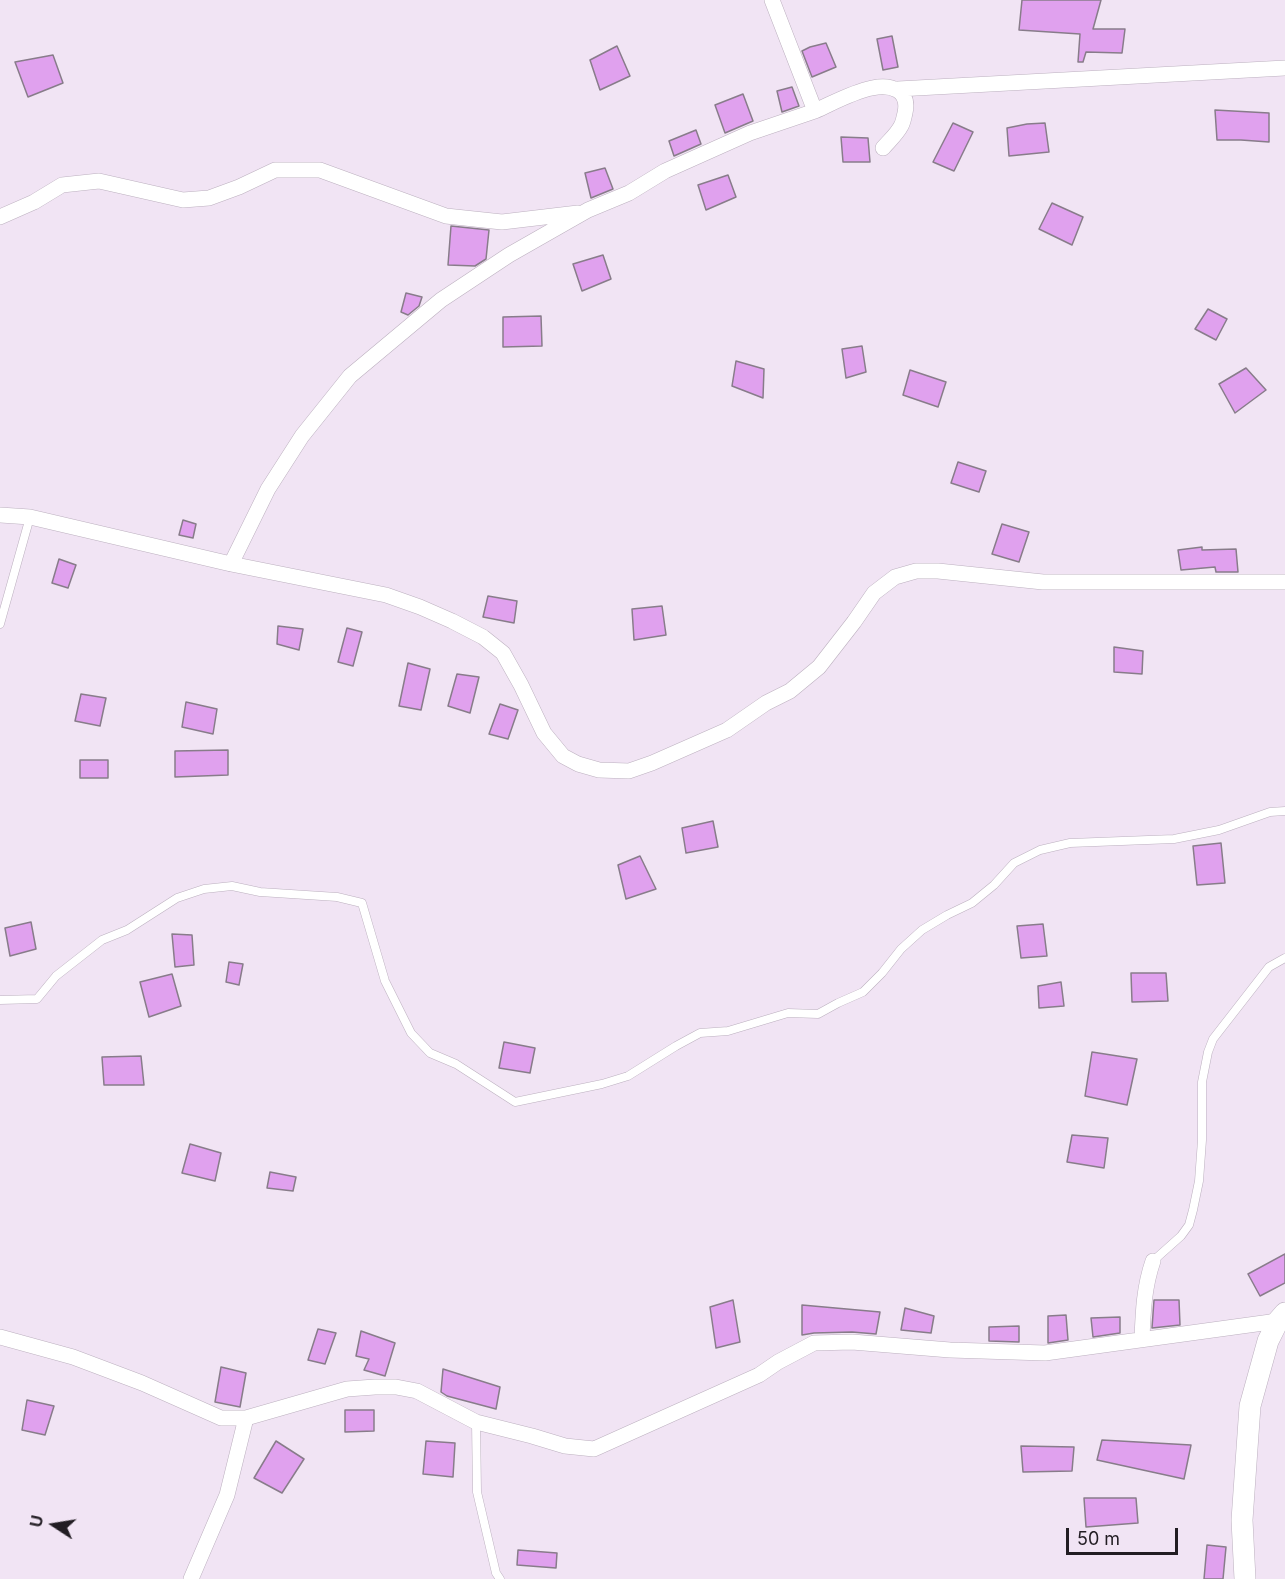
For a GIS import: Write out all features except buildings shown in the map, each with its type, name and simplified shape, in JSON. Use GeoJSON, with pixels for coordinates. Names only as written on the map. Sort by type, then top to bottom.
{"type":"FeatureCollection","features":[{"type":"Feature","properties":{"kind":"main road"},"geometry":{"type":"LineString","coordinates":[[1245,1579],[1242,1520],[1250,1406],[1268,1341],[1281,1317]]}},
{"type":"Feature","properties":{"kind":"street"},"geometry":{"type":"LineString","coordinates":[[772,0],[815,111]]}},
{"type":"Feature","properties":{"kind":"street"},"geometry":{"type":"LineString","coordinates":[[231,564],[268,489],[302,436],[350,376],[441,300],[509,255],[584,213],[629,193],[665,171],[740,138],[872,88],[898,89],[1285,68]]}},
{"type":"Feature","properties":{"kind":"street"},"geometry":{"type":"LineString","coordinates":[[883,148],[902,126],[906,109],[904,96],[898,89]]}},
{"type":"Feature","properties":{"kind":"street"},"geometry":{"type":"LineString","coordinates":[[0,217],[34,202],[62,185],[99,181],[183,200],[210,198],[275,170],[320,170],[447,216],[502,222],[584,213]]}},
{"type":"Feature","properties":{"kind":"street"},"geometry":{"type":"LineString","coordinates":[[0,514],[30,517],[231,564],[386,595],[420,607],[483,637],[503,653],[544,733],[563,756],[578,765],[599,770],[629,771],[652,763],[727,730],[766,703],[790,691],[819,668],[874,593],[895,578],[916,571],[938,571],[1043,582],[1285,582]]}},
{"type":"Feature","properties":{"kind":"street"},"geometry":{"type":"LineString","coordinates":[[1142,1339],[1144,1300],[1148,1277],[1154,1261]]}},
{"type":"Feature","properties":{"kind":"street"},"geometry":{"type":"LineString","coordinates":[[0,1337],[73,1357],[142,1383],[221,1418],[246,1418],[347,1389],[396,1388],[417,1391],[476,1422],[565,1446],[594,1449],[759,1375],[814,1342],[852,1342],[950,1350],[1045,1353],[1281,1317]]}},
{"type":"Feature","properties":{"kind":"street"},"geometry":{"type":"LineString","coordinates":[[191,1579],[227,1495],[246,1418]]}},
{"type":"Feature","properties":{"kind":"lane"},"geometry":{"type":"LineString","coordinates":[[0,624],[30,517]]}},
{"type":"Feature","properties":{"kind":"lane"},"geometry":{"type":"LineString","coordinates":[[0,1000],[37,999],[56,976],[102,940],[127,930],[177,898],[204,888],[232,886],[260,892],[337,897],[362,903],[385,981],[411,1033],[430,1053],[456,1064],[515,1102],[602,1084],[628,1076],[700,1033],[728,1031],[788,1013],[818,1014],[863,992],[901,949],[922,930],[972,903],[994,885],[1014,863],[1040,850],[1070,843],[1174,839],[1219,830],[1270,812],[1285,811]]}},
{"type":"Feature","properties":{"kind":"lane"},"geometry":{"type":"LineString","coordinates":[[1154,1261],[1181,1236],[1189,1225],[1193,1210],[1199,1181],[1202,1140],[1202,1082],[1213,1039],[1269,967],[1285,958]]}},
{"type":"Feature","properties":{"kind":"lane"},"geometry":{"type":"LineString","coordinates":[[476,1422],[477,1492],[496,1573],[500,1579]]}}]}
